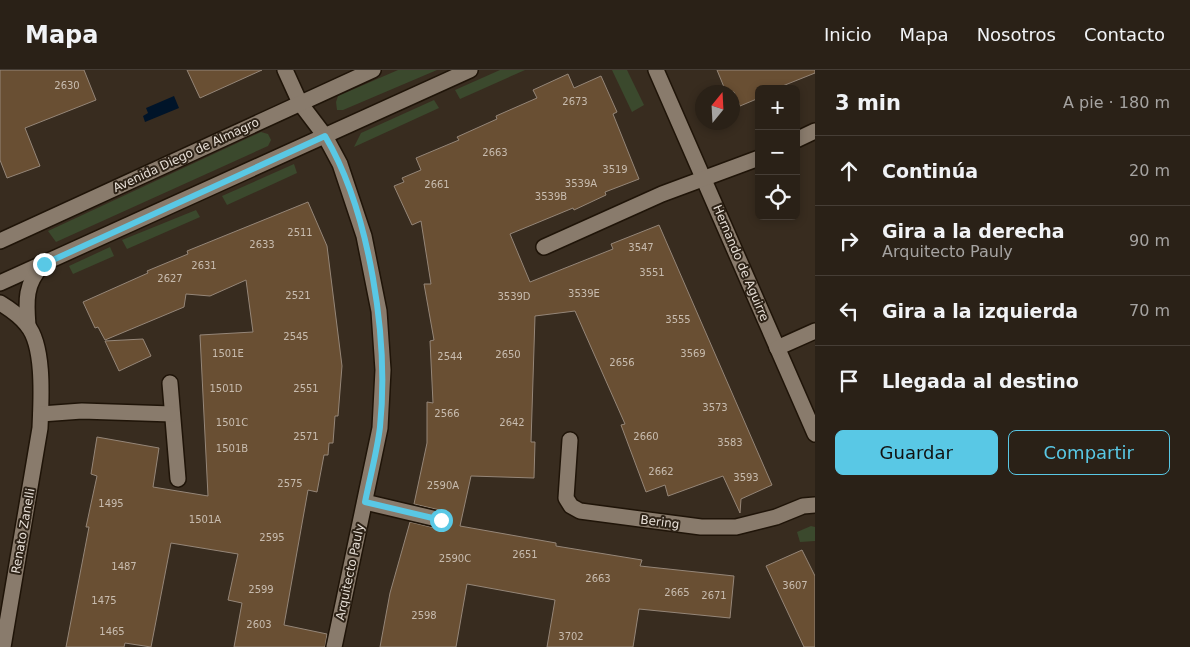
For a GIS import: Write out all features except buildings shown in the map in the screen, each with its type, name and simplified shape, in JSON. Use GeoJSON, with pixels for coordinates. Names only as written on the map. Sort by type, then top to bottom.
{"type":"FeatureCollection","features":[{"type":"Feature","properties":{"kind":"street","name":"Arquitecto Pauly"},"geometry":{"type":"LineString","coordinates":[[285,70],[300,103],[325,136],[340,164],[364,236],[378,310],[383,370],[380,428],[334,647]]}},
{"type":"Feature","properties":{"kind":"street","name":"Avenida Diego de Almagro"},"geometry":{"type":"LineString","coordinates":[[0,241],[373,70]]}},
{"type":"Feature","properties":{"kind":"street"},"geometry":{"type":"LineString","coordinates":[[0,283],[470,70]]}},
{"type":"Feature","properties":{"kind":"street","name":"Hernando de Aguirre"},"geometry":{"type":"LineString","coordinates":[[656,70],[815,434]]}},
{"type":"Feature","properties":{"kind":"street"},"geometry":{"type":"LineString","coordinates":[[800,138],[815,131]]}},
{"type":"Feature","properties":{"kind":"street"},"geometry":{"type":"LineString","coordinates":[[544,247],[662,194],[755,160]]}},
{"type":"Feature","properties":{"kind":"street","name":"Renato Zanelli"},"geometry":{"type":"LineString","coordinates":[[3,647],[24,530],[41,414],[39,357],[28,326],[26,303],[28,286],[33,275],[44,264]]}},
{"type":"Feature","properties":{"kind":"street"},"geometry":{"type":"LineString","coordinates":[[0,303],[28,326]]}},
{"type":"Feature","properties":{"kind":"street"},"geometry":{"type":"LineString","coordinates":[[778,348],[815,331]]}},
{"type":"Feature","properties":{"kind":"street"},"geometry":{"type":"LineString","coordinates":[[170,383],[178,479]]}},
{"type":"Feature","properties":{"kind":"street"},"geometry":{"type":"LineString","coordinates":[[41,414],[82,411],[172,414]]}},
{"type":"Feature","properties":{"kind":"street","name":"Bering"},"geometry":{"type":"LineString","coordinates":[[570,440],[566,498],[571,506],[580,511],[701,527],[736,527],[776,517],[803,506],[815,505]]}},
{"type":"Feature","properties":{"kind":"street"},"geometry":{"type":"LineString","coordinates":[[365,502],[441,520]]}},
{"type":"Feature","properties":{"kind":"green space"},"geometry":{"type":"Polygon","coordinates":[[[398,70],[437,70],[343,110],[337,110],[336,102],[338,96],[398,70]]]}},
{"type":"Feature","properties":{"kind":"green space"},"geometry":{"type":"Polygon","coordinates":[[[500,70],[525,70],[460,99],[455,90],[500,70]]]}},
{"type":"Feature","properties":{"kind":"green space"},"geometry":{"type":"Polygon","coordinates":[[[612,70],[627,70],[644,105],[632,112],[612,70]]]}},
{"type":"Feature","properties":{"kind":"green space"},"geometry":{"type":"Polygon","coordinates":[[[434,100],[439,108],[354,147],[361,133],[434,100]]]}},
{"type":"Feature","properties":{"kind":"green space"},"geometry":{"type":"Polygon","coordinates":[[[261,132],[268,134],[271,140],[268,146],[56,242],[48,231],[261,132]]]}},
{"type":"Feature","properties":{"kind":"green space"},"geometry":{"type":"Polygon","coordinates":[[[294,164],[297,173],[227,205],[222,196],[294,164]]]}},
{"type":"Feature","properties":{"kind":"green space"},"geometry":{"type":"Polygon","coordinates":[[[196,210],[200,217],[127,249],[122,240],[196,210]]]}},
{"type":"Feature","properties":{"kind":"green space"},"geometry":{"type":"Polygon","coordinates":[[[110,247],[114,256],[73,274],[69,266],[110,247]]]}},
{"type":"Feature","properties":{"kind":"green space"},"geometry":{"type":"Polygon","coordinates":[[[811,526],[815,527],[815,541],[800,542],[797,532],[811,526]]]}},
{"type":"Feature","properties":{"kind":"water"},"geometry":{"type":"Polygon","coordinates":[[[174,96],[179,108],[145,122],[143,116],[148,113],[146,108],[174,96]]]}},
{"type":"Feature","properties":{"kind":"route"},"geometry":{"type":"LineString","coordinates":[[44,264],[325,136],[338,158],[364,236],[378,310],[383,370],[380,428],[365,502],[441,520]]}}]}
